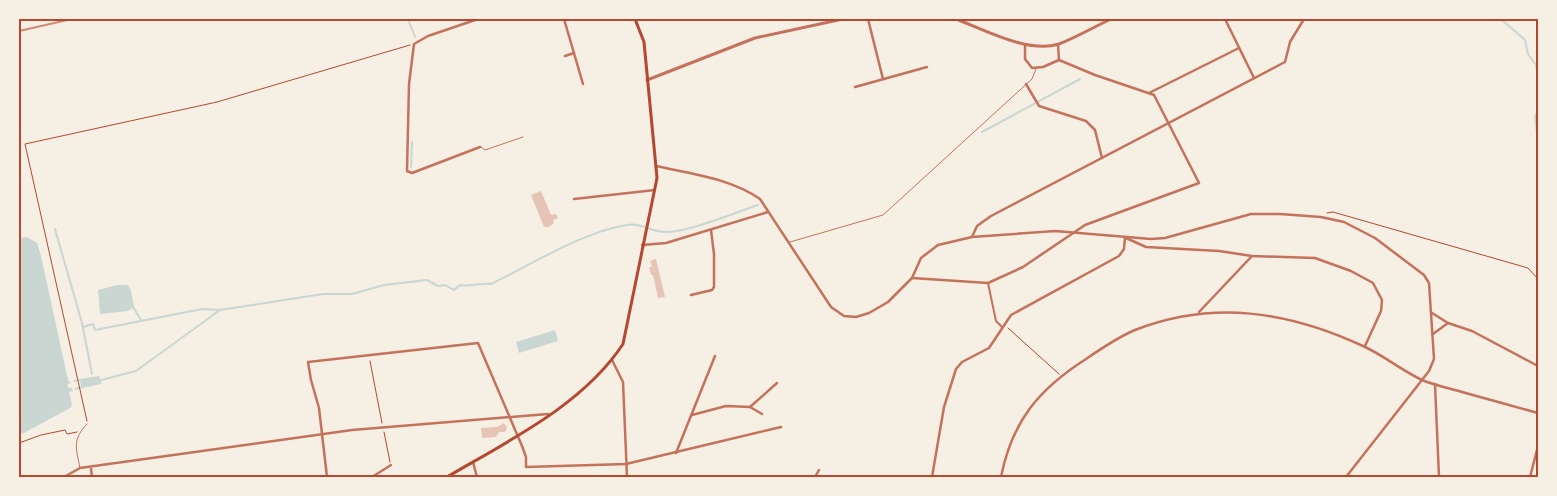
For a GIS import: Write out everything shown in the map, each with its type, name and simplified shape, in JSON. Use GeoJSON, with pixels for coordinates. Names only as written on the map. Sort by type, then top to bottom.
{"type":"FeatureCollection","features":[{"type":"Feature","properties":{"kind":"main road"},"geometry":{"type":"LineString","coordinates":[[447,477],[517,435],[572,397],[612,360],[622,344],[655,190],[656,166],[644,42],[635,19]]}},
{"type":"Feature","properties":{"kind":"street"},"geometry":{"type":"LineString","coordinates":[[478,19],[428,36],[414,44],[409,84],[408,173],[480,147]]}},
{"type":"Feature","properties":{"kind":"street"},"geometry":{"type":"LineString","coordinates":[[564,19],[583,84]]}},
{"type":"Feature","properties":{"kind":"street"},"geometry":{"type":"LineString","coordinates":[[647,80],[755,38],[843,19]]}},
{"type":"Feature","properties":{"kind":"street"},"geometry":{"type":"LineString","coordinates":[[868,19],[883,79]]}},
{"type":"Feature","properties":{"kind":"street"},"geometry":{"type":"LineString","coordinates":[[956,19],[1025,44],[1040,47],[1058,44],[1111,19]]}},
{"type":"Feature","properties":{"kind":"street"},"geometry":{"type":"LineString","coordinates":[[1225,19],[1254,78]]}},
{"type":"Feature","properties":{"kind":"street"},"geometry":{"type":"LineString","coordinates":[[972,238],[977,226],[991,216],[1284,62],[1290,42],[1304,19]]}},
{"type":"Feature","properties":{"kind":"street"},"geometry":{"type":"LineString","coordinates":[[912,278],[988,283],[1024,267],[1077,233],[1084,225],[1199,183],[1154,95],[1095,75],[1059,60],[1036,69],[1029,66],[1025,59],[1025,44]]}},
{"type":"Feature","properties":{"kind":"street"},"geometry":{"type":"LineString","coordinates":[[1058,44],[1059,60]]}},
{"type":"Feature","properties":{"kind":"street"},"geometry":{"type":"LineString","coordinates":[[1148,93],[1239,48]]}},
{"type":"Feature","properties":{"kind":"street"},"geometry":{"type":"LineString","coordinates":[[565,56],[574,54]]}},
{"type":"Feature","properties":{"kind":"street"},"geometry":{"type":"LineString","coordinates":[[856,87],[927,66]]}},
{"type":"Feature","properties":{"kind":"street"},"geometry":{"type":"LineString","coordinates":[[1026,84],[1039,106],[1086,121],[1092,125],[1102,158]]}},
{"type":"Feature","properties":{"kind":"street"},"geometry":{"type":"LineString","coordinates":[[656,166],[729,182],[760,199],[831,307],[844,316],[856,317],[869,313],[888,302],[912,278],[921,258],[938,246],[972,238],[1055,230],[1125,237],[1164,238],[1252,214],[1280,214],[1321,218],[1348,224],[1375,238],[1417,267],[1429,283],[1434,359],[1422,380],[1346,477]]}},
{"type":"Feature","properties":{"kind":"street"},"geometry":{"type":"LineString","coordinates":[[574,199],[655,190]]}},
{"type":"Feature","properties":{"kind":"street"},"geometry":{"type":"LineString","coordinates":[[642,245],[666,243],[768,212]]}},
{"type":"Feature","properties":{"kind":"street"},"geometry":{"type":"LineString","coordinates":[[691,295],[712,290],[714,287],[711,230]]}},
{"type":"Feature","properties":{"kind":"street"},"geometry":{"type":"LineString","coordinates":[[1125,237],[1146,248],[1218,251],[1252,256],[1315,258],[1351,271],[1374,282],[1382,300],[1381,311],[1365,346]]}},
{"type":"Feature","properties":{"kind":"street"},"geometry":{"type":"LineString","coordinates":[[932,477],[944,407],[952,375],[962,362],[989,348],[1011,315],[1119,256],[1124,249],[1125,237]]}},
{"type":"Feature","properties":{"kind":"street"},"geometry":{"type":"LineString","coordinates":[[1199,312],[1252,256]]}},
{"type":"Feature","properties":{"kind":"street"},"geometry":{"type":"LineString","coordinates":[[988,283],[996,321],[1003,325]]}},
{"type":"Feature","properties":{"kind":"street"},"geometry":{"type":"LineString","coordinates":[[1001,477],[1007,450],[1031,404],[1061,376],[1117,339],[1135,330],[1199,312],[1246,313],[1287,318],[1324,329],[1365,346],[1422,380],[1538,413]]}},
{"type":"Feature","properties":{"kind":"street"},"geometry":{"type":"LineString","coordinates":[[1431,313],[1448,323],[1472,331],[1538,366]]}},
{"type":"Feature","properties":{"kind":"street"},"geometry":{"type":"LineString","coordinates":[[1433,334],[1448,323]]}},
{"type":"Feature","properties":{"kind":"street"},"geometry":{"type":"LineString","coordinates":[[327,477],[319,408],[308,362],[369,355],[478,344],[526,457],[526,467],[626,464],[781,427]]}},
{"type":"Feature","properties":{"kind":"street"},"geometry":{"type":"LineString","coordinates":[[676,453],[715,356]]}},
{"type":"Feature","properties":{"kind":"street"},"geometry":{"type":"LineString","coordinates":[[612,360],[623,382],[627,477]]}},
{"type":"Feature","properties":{"kind":"street"},"geometry":{"type":"LineString","coordinates":[[750,407],[778,383]]}},
{"type":"Feature","properties":{"kind":"street"},"geometry":{"type":"LineString","coordinates":[[1435,384],[1439,477]]}},
{"type":"Feature","properties":{"kind":"street"},"geometry":{"type":"LineString","coordinates":[[692,415],[726,406],[750,407],[762,414]]}},
{"type":"Feature","properties":{"kind":"street"},"geometry":{"type":"LineString","coordinates":[[64,477],[80,468],[91,469],[321,435],[383,427],[548,414]]}},
{"type":"Feature","properties":{"kind":"street"},"geometry":{"type":"LineString","coordinates":[[1530,477],[1538,446]]}},
{"type":"Feature","properties":{"kind":"street"},"geometry":{"type":"LineString","coordinates":[[473,462],[477,477]]}},
{"type":"Feature","properties":{"kind":"street"},"geometry":{"type":"LineString","coordinates":[[372,477],[391,465]]}},
{"type":"Feature","properties":{"kind":"street"},"geometry":{"type":"LineString","coordinates":[[91,469],[92,477]]}},
{"type":"Feature","properties":{"kind":"street"},"geometry":{"type":"LineString","coordinates":[[815,477],[819,470]]}},
{"type":"Feature","properties":{"kind":"lane"},"geometry":{"type":"LineString","coordinates":[[790,242],[883,215],[1026,84],[1034,76],[1036,69]]}},
{"type":"Feature","properties":{"kind":"lane"},"geometry":{"type":"LineString","coordinates":[[480,147],[485,150],[522,137]]}},
{"type":"Feature","properties":{"kind":"lane"},"geometry":{"type":"LineString","coordinates":[[80,468],[76,448],[77,436],[87,424]]}},
{"type":"Feature","properties":{"kind":"path"},"geometry":{"type":"LineString","coordinates":[[87,424],[25,144],[217,102],[414,44]]}},
{"type":"Feature","properties":{"kind":"path"},"geometry":{"type":"LineString","coordinates":[[1328,212],[1528,268],[1538,279]]}},
{"type":"Feature","properties":{"kind":"path"},"geometry":{"type":"LineString","coordinates":[[1003,325],[1061,376]]}},
{"type":"Feature","properties":{"kind":"path"},"geometry":{"type":"LineString","coordinates":[[369,355],[391,465]]}},
{"type":"Feature","properties":{"kind":"path"},"geometry":{"type":"LineString","coordinates":[[19,443],[41,434],[64,430],[67,434],[80,431]]}},
{"type":"Feature","properties":{"kind":"shaded area"},"geometry":{"type":"Polygon","coordinates":[[[27,237],[37,243],[41,256],[68,380],[71,383],[68,384],[68,388],[72,388],[73,391],[69,392],[72,405],[70,408],[22,434],[19,433],[19,238],[27,237]]]}},
{"type":"Feature","properties":{"kind":"shaded area"},"geometry":{"type":"Polygon","coordinates":[[[117,285],[128,285],[134,307],[128,311],[100,314],[98,290],[117,285]]]}},
{"type":"Feature","properties":{"kind":"shaded area"},"geometry":{"type":"Polygon","coordinates":[[[555,330],[558,341],[519,353],[516,342],[555,330]]]}},
{"type":"Feature","properties":{"kind":"shaded area"},"geometry":{"type":"Polygon","coordinates":[[[99,376],[102,383],[75,390],[75,388],[81,386],[80,381],[74,382],[73,380],[99,376]]]}},
{"type":"Feature","properties":{"kind":"building"},"geometry":{"type":"Polygon","coordinates":[[[541,191],[551,215],[556,214],[558,218],[553,220],[554,223],[549,227],[544,227],[531,195],[541,191]]]}},
{"type":"Feature","properties":{"kind":"building"},"geometry":{"type":"Polygon","coordinates":[[[656,259],[665,297],[658,298],[653,275],[651,275],[649,267],[652,267],[650,261],[656,259]]]}},
{"type":"Feature","properties":{"kind":"building"},"geometry":{"type":"Polygon","coordinates":[[[504,423],[507,428],[505,432],[499,432],[496,437],[482,438],[481,428],[497,427],[504,423]]]}},
{"type":"Feature","properties":{"kind":"waterway"},"geometry":{"type":"LineString","coordinates":[[408,19],[415,37]]}},
{"type":"Feature","properties":{"kind":"waterway"},"geometry":{"type":"LineString","coordinates":[[1501,19],[1525,40],[1528,54],[1536,65],[1538,77]]}},
{"type":"Feature","properties":{"kind":"waterway"},"geometry":{"type":"LineString","coordinates":[[982,132],[1080,79]]}},
{"type":"Feature","properties":{"kind":"waterway"},"geometry":{"type":"LineString","coordinates":[[1538,110],[1535,117],[1538,141]]}},
{"type":"Feature","properties":{"kind":"waterway"},"geometry":{"type":"LineString","coordinates":[[411,167],[412,142]]}},
{"type":"Feature","properties":{"kind":"waterway"},"geometry":{"type":"LineString","coordinates":[[101,380],[136,371],[220,310],[323,294],[352,294],[384,285],[427,280],[438,286],[445,285],[454,290],[460,285],[491,284],[576,241],[611,228],[632,224],[662,232],[677,231],[758,205]]}},
{"type":"Feature","properties":{"kind":"waterway"},"geometry":{"type":"LineString","coordinates":[[55,229],[82,323],[92,374]]}},
{"type":"Feature","properties":{"kind":"waterway"},"geometry":{"type":"LineString","coordinates":[[133,307],[141,320]]}},
{"type":"Feature","properties":{"kind":"waterway"},"geometry":{"type":"LineString","coordinates":[[83,327],[93,324],[95,330],[202,309],[220,310]]}},
{"type":"Feature","properties":{"kind":"railway"},"geometry":{"type":"LineString","coordinates":[[19,31],[72,19]]}}]}
